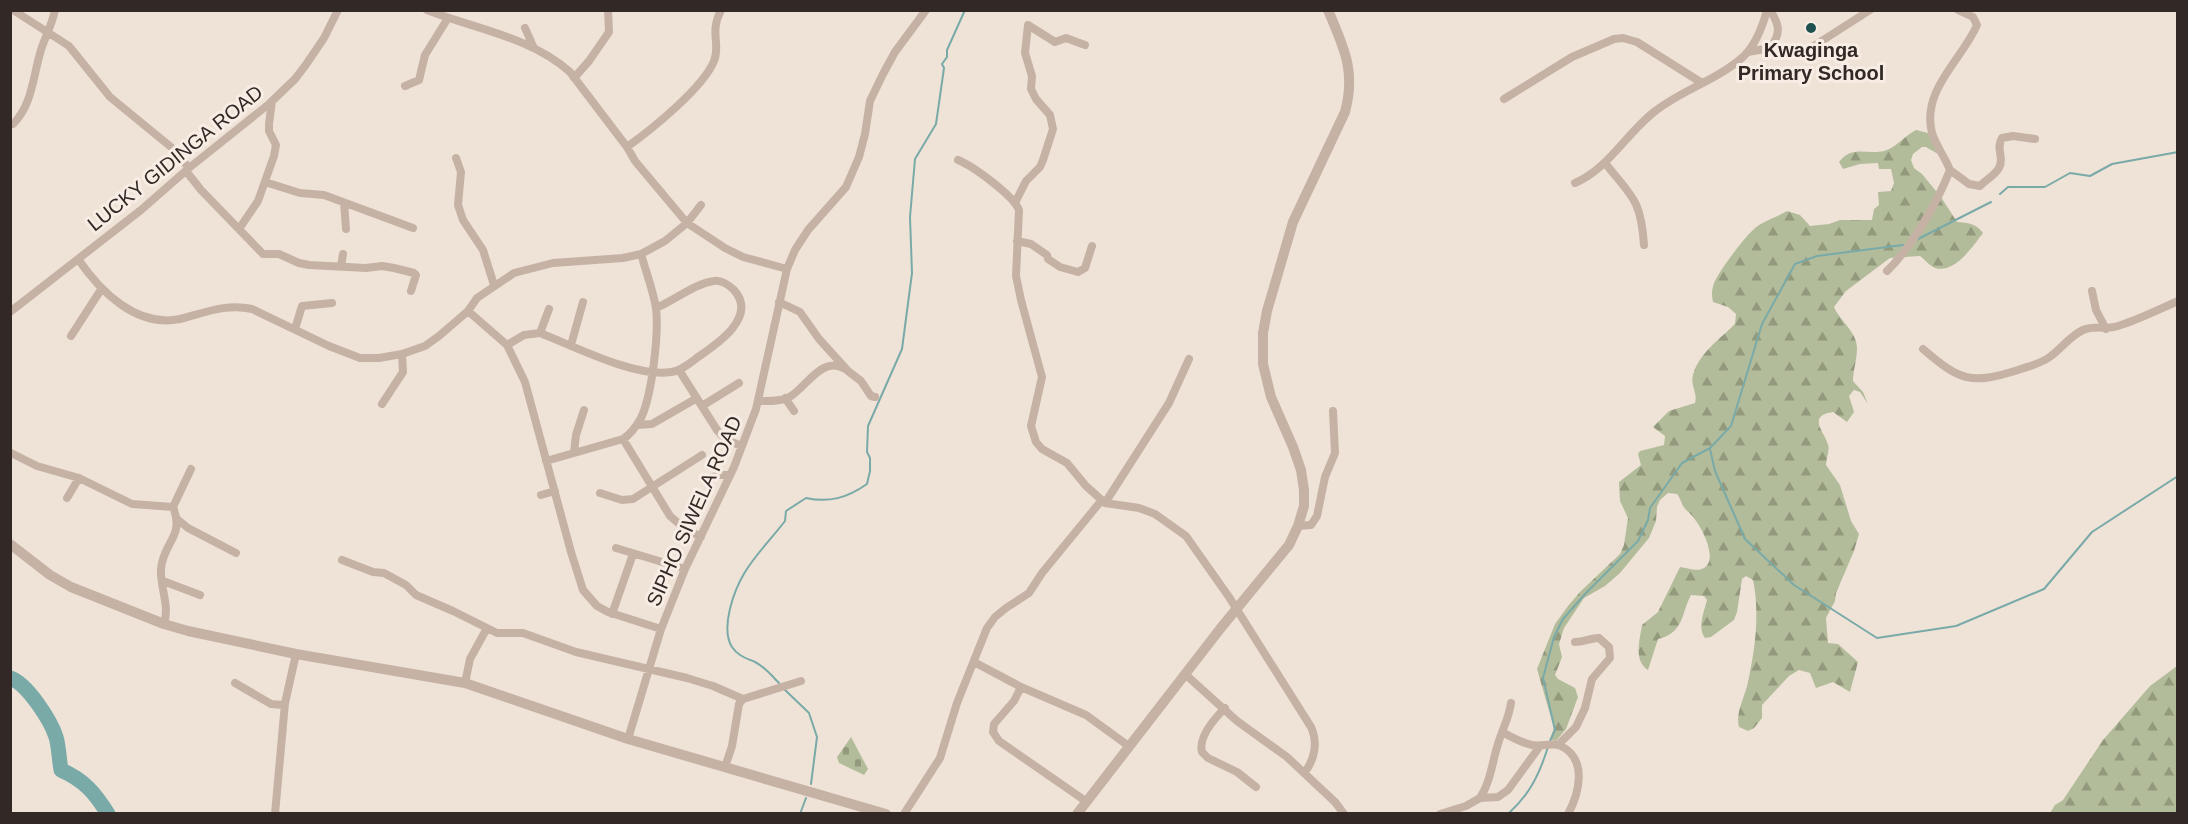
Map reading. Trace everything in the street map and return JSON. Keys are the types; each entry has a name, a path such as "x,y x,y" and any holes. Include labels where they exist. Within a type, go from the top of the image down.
{"street":[{"path":"13,10 69,46 110,97 171,147 220,209 263,254 279,254 309,265 366,268 382,266 414,273 416,275 411,291"},
{"path":"13,124 20,117 31,93 41,50 55,10"},
{"name":"LUCKY GIDINGA ROAD","path":"10,312 272,101 305,66 324,38 338,10"},
{"path":"427,10 534,46 560,63 627,147 635,161 687,223 743,257 788,269"},
{"path":"574,78 590,61 609,32 608,10"},
{"path":"627,147 674,108 707,72 716,53 714,31 721,10"},
{"name":"SIPHO SIWELA ROAD","path":"628,739 661,628 685,569 730,475 758,401 779,302 795,250 808,230 846,187 866,134 870,101 895,52 926,10"},
{"path":"1077,813 1289,545 1298,526 1304,506 1304,490 1295,455 1270,397 1263,364 1263,333 1267,311 1293,222 1345,112 1349,98 1350,71 1347,57 1328,10"},
{"path":"1768,10 1777,21 1779,29 1778,37 1770,48"},
{"path":"1575,183 1586,178 1605,163 1622,142 1652,113 1734,64 1748,52 1768,10"},
{"path":"1748,52 1770,48 1796,52 1806,51 1870,10"},
{"path":"1958,10 1973,17 1977,25 1972,38 1940,82 1931,118 1933,136 1950,170 1969,184 1980,186 1998,169 2001,160 1998,146 2002,138 2013,136 2035,139"},
{"path":"405,86 419,80 425,55 448,18"},
{"path":"1015,203 1026,181 1040,167 1053,129 1050,115 1036,99 1031,89 1032,76 1026,53 1028,25 1055,42 1066,38 1085,45"},
{"path":"525,28 534,46"},
{"path":"1503,99 1572,57 1614,39 1623,38 1638,42 1702,82"},
{"path":"239,229 254,210 276,145 269,131 272,101"},
{"path":"456,158 461,172 458,205 464,220 483,250 494,285"},
{"path":"958,160 970,165 1015,203 1020,213 1016,266 1018,287 1042,377 1032,420 1032,435 1042,449 1067,463 1103,502 1139,508 1155,514 1186,536 1237,610 1313,731 1315,740 1313,756 1304,773"},
{"path":"1605,163 1637,204 1643,224 1644,245"},
{"path":"1887,271 1906,250 1938,196 1950,170"},
{"path":"265,182 286,190 324,195 412,228"},
{"path":"344,203 345,229"},
{"path":"78,259 102,288 127,309 158,320 180,319 210,310 240,306 252,309 329,346 360,358 379,358 402,354 425,346 468,311 477,298 514,273 530,267 553,263 622,258 641,254 665,241 687,223 701,205"},
{"path":"1017,241 1031,244 1060,267 1078,272 1085,268 1092,246"},
{"path":"341,266 343,254"},
{"path":"546,461 623,440 637,425 643,413 652,371 657,329 656,308 641,254"},
{"path":"507,345 524,335 540,333 638,370 661,373 679,370 730,334 736,325 740,306 736,293 725,283 715,281 704,284 656,308"},
{"path":"71,336 102,288"},
{"path":"2092,291 2100,321 2106,329"},
{"path":"570,345 583,302"},
{"path":"779,302 800,312 819,339 848,371"},
{"path":"1923,349 1948,369 1974,380 2034,365 2049,358 2082,330 2120,326 2178,302"},
{"path":"295,329 302,306 332,303"},
{"path":"540,333 549,309"},
{"path":"468,311 507,345 525,382 577,576 583,590 597,606 612,614 661,628"},
{"path":"382,404 403,372 402,354"},
{"path":"904,813 940,758 957,703 987,628 995,617 1029,593 1042,573 1103,502 1168,403 1189,359"},
{"path":"758,401 785,398 827,366 837,364 861,381 871,396 875,397"},
{"path":"679,370 726,440 742,446"},
{"path":"702,406 739,383"},
{"path":"637,425 652,424 697,398"},
{"path":"785,398 794,411"},
{"path":"574,453 576,435 584,410"},
{"path":"1298,526 1311,525 1317,516 1325,477 1335,453 1333,411"},
{"path":"623,440 670,516 684,528 701,537"},
{"path":"11,453 37,466 79,478 132,504 172,507"},
{"path":"600,493 615,499 628,500 702,455"},
{"path":"164,624 166,607 161,567 176,530 177,519 172,507 191,469"},
{"path":"710,478 730,475"},
{"path":"67,498 79,478"},
{"path":"542,495 555,491"},
{"path":"177,519 188,528 236,553"},
{"path":"10,544 50,575 71,587 164,624 296,654 465,683 628,739 886,813"},
{"path":"616,548 685,569"},
{"path":"612,614 633,554"},
{"path":"342,560 373,572 384,573 406,585 416,595 497,633 523,633 576,652 634,667 649,668 712,686 743,699"},
{"path":"163,581 200,595"},
{"path":"465,683 470,659 487,628"},
{"path":"1556,745 1576,727 1585,708 1592,679 1610,658 1609,647 1599,638 1587,642 1575,642"},
{"path":"275,813 285,703 296,654"},
{"path":"974,662 1021,687 1086,715 1130,747"},
{"path":"1185,674 1237,721 1273,746 1304,773 1344,813"},
{"path":"725,767 732,746 739,704 743,699 801,681"},
{"path":"235,683 271,704 280,706 285,703"},
{"path":"1021,687 1014,701 994,724 994,736 1039,770 1087,801"},
{"path":"1480,798 1489,781 1511,703"},
{"path":"1225,708 1212,721 1201,743 1202,752 1208,758 1238,772 1256,787"},
{"path":"1502,732 1526,743 1540,746 1556,745 1568,752 1579,770 1575,801 1568,813"},
{"path":"1440,813 1466,806 1480,798 1498,797 1508,790 1540,746"}],"green space":[{"path":"1916,130 1928,133 1938,154 1922,147 1913,154 1911,160 1914,168 1941,197 1957,222 1975,225 1983,233 1963,258 1950,267 1935,268 1920,256 1890,258 1846,291 1834,307 1856,342 1853,381 1863,392 1868,404 1860,392 1854,390 1849,396 1854,412 1847,422 1833,412 1820,417 1819,421 1828,447 1826,465 1840,485 1851,521 1859,534 1835,601 1826,618 1828,643 1838,644 1858,662 1850,692 1833,682 1816,688 1810,673 1799,670 1789,676 1762,705 1762,718 1754,728 1748,731 1739,727 1738,716 1748,682 1756,631 1753,580 1746,576 1742,579 1734,620 1711,637 1705,638 1701,625 1707,600 1704,596 1691,595 1677,627 1673,632 1658,639 1648,670 1643,666 1639,655 1642,625 1658,612 1680,567 1702,569 1710,559 1708,545 1699,525 1683,506 1677,494 1668,493 1660,500 1657,507 1656,521 1649,538 1620,573 1605,586 1584,598 1564,628 1559,644 1562,657 1555,675 1575,688 1578,697 1566,729 1556,741 1550,739 1554,728 1537,669 1555,624 1580,592 1620,554 1624,545 1628,518 1620,501 1619,482 1641,465 1638,454 1640,451 1664,445 1665,436 1653,427 1669,411 1695,403 1696,396 1692,379 1696,367 1711,347 1735,324 1736,314 1728,307 1713,302 1713,287 1719,273 1754,229 1787,211 1800,215 1810,226 1840,220 1872,220 1874,209 1879,205 1878,192 1891,191 1894,183 1891,169 1879,169 1878,163 1860,164 1843,169 1839,162 1854,152 1878,152 1889,149"},
{"path":"2177,666 2177,813 2050,813 2055,805 2063,800 2103,740 2150,686"},
{"path":"851,737 868,769 864,775 839,763 837,757"}],"waterway":[{"path":"779,683 762,666 740,655 732,647 727,630 730,609 745,572 785,521 786,511 806,498 822,500 838,498 867,484 870,471 870,458 867,452 868,426 902,349 912,273 910,217 915,159 936,124 944,68 942,64 947,57 947,50 965,10"},
{"path":"2000,194 2008,187 2045,187 2070,173 2090,176 2112,164 2178,152"},
{"path":"1916,240 1991,202"},
{"path":"1550,741 1555,730 1543,678 1554,637 1563,619 1638,541 1648,520 1650,508 1682,463 1710,448 1731,426 1762,324 1795,264 1817,256 1903,245"},
{"path":"1710,449 1715,471 1745,539 1794,585 1877,638 1956,626 2044,589 2092,532 2178,476"},
{"path":"10,678 24,687 38,703 49,722 57,741 61,770 88,788 108,814"},
{"path":"784,689 809,713 817,737 811,784"},
{"path":"1508,814 1533,783 1548,747"},
{"path":"800,814 806,798"}],"place":[{"name":"Kwaginga Primary School","path":"1811,28"}]}
